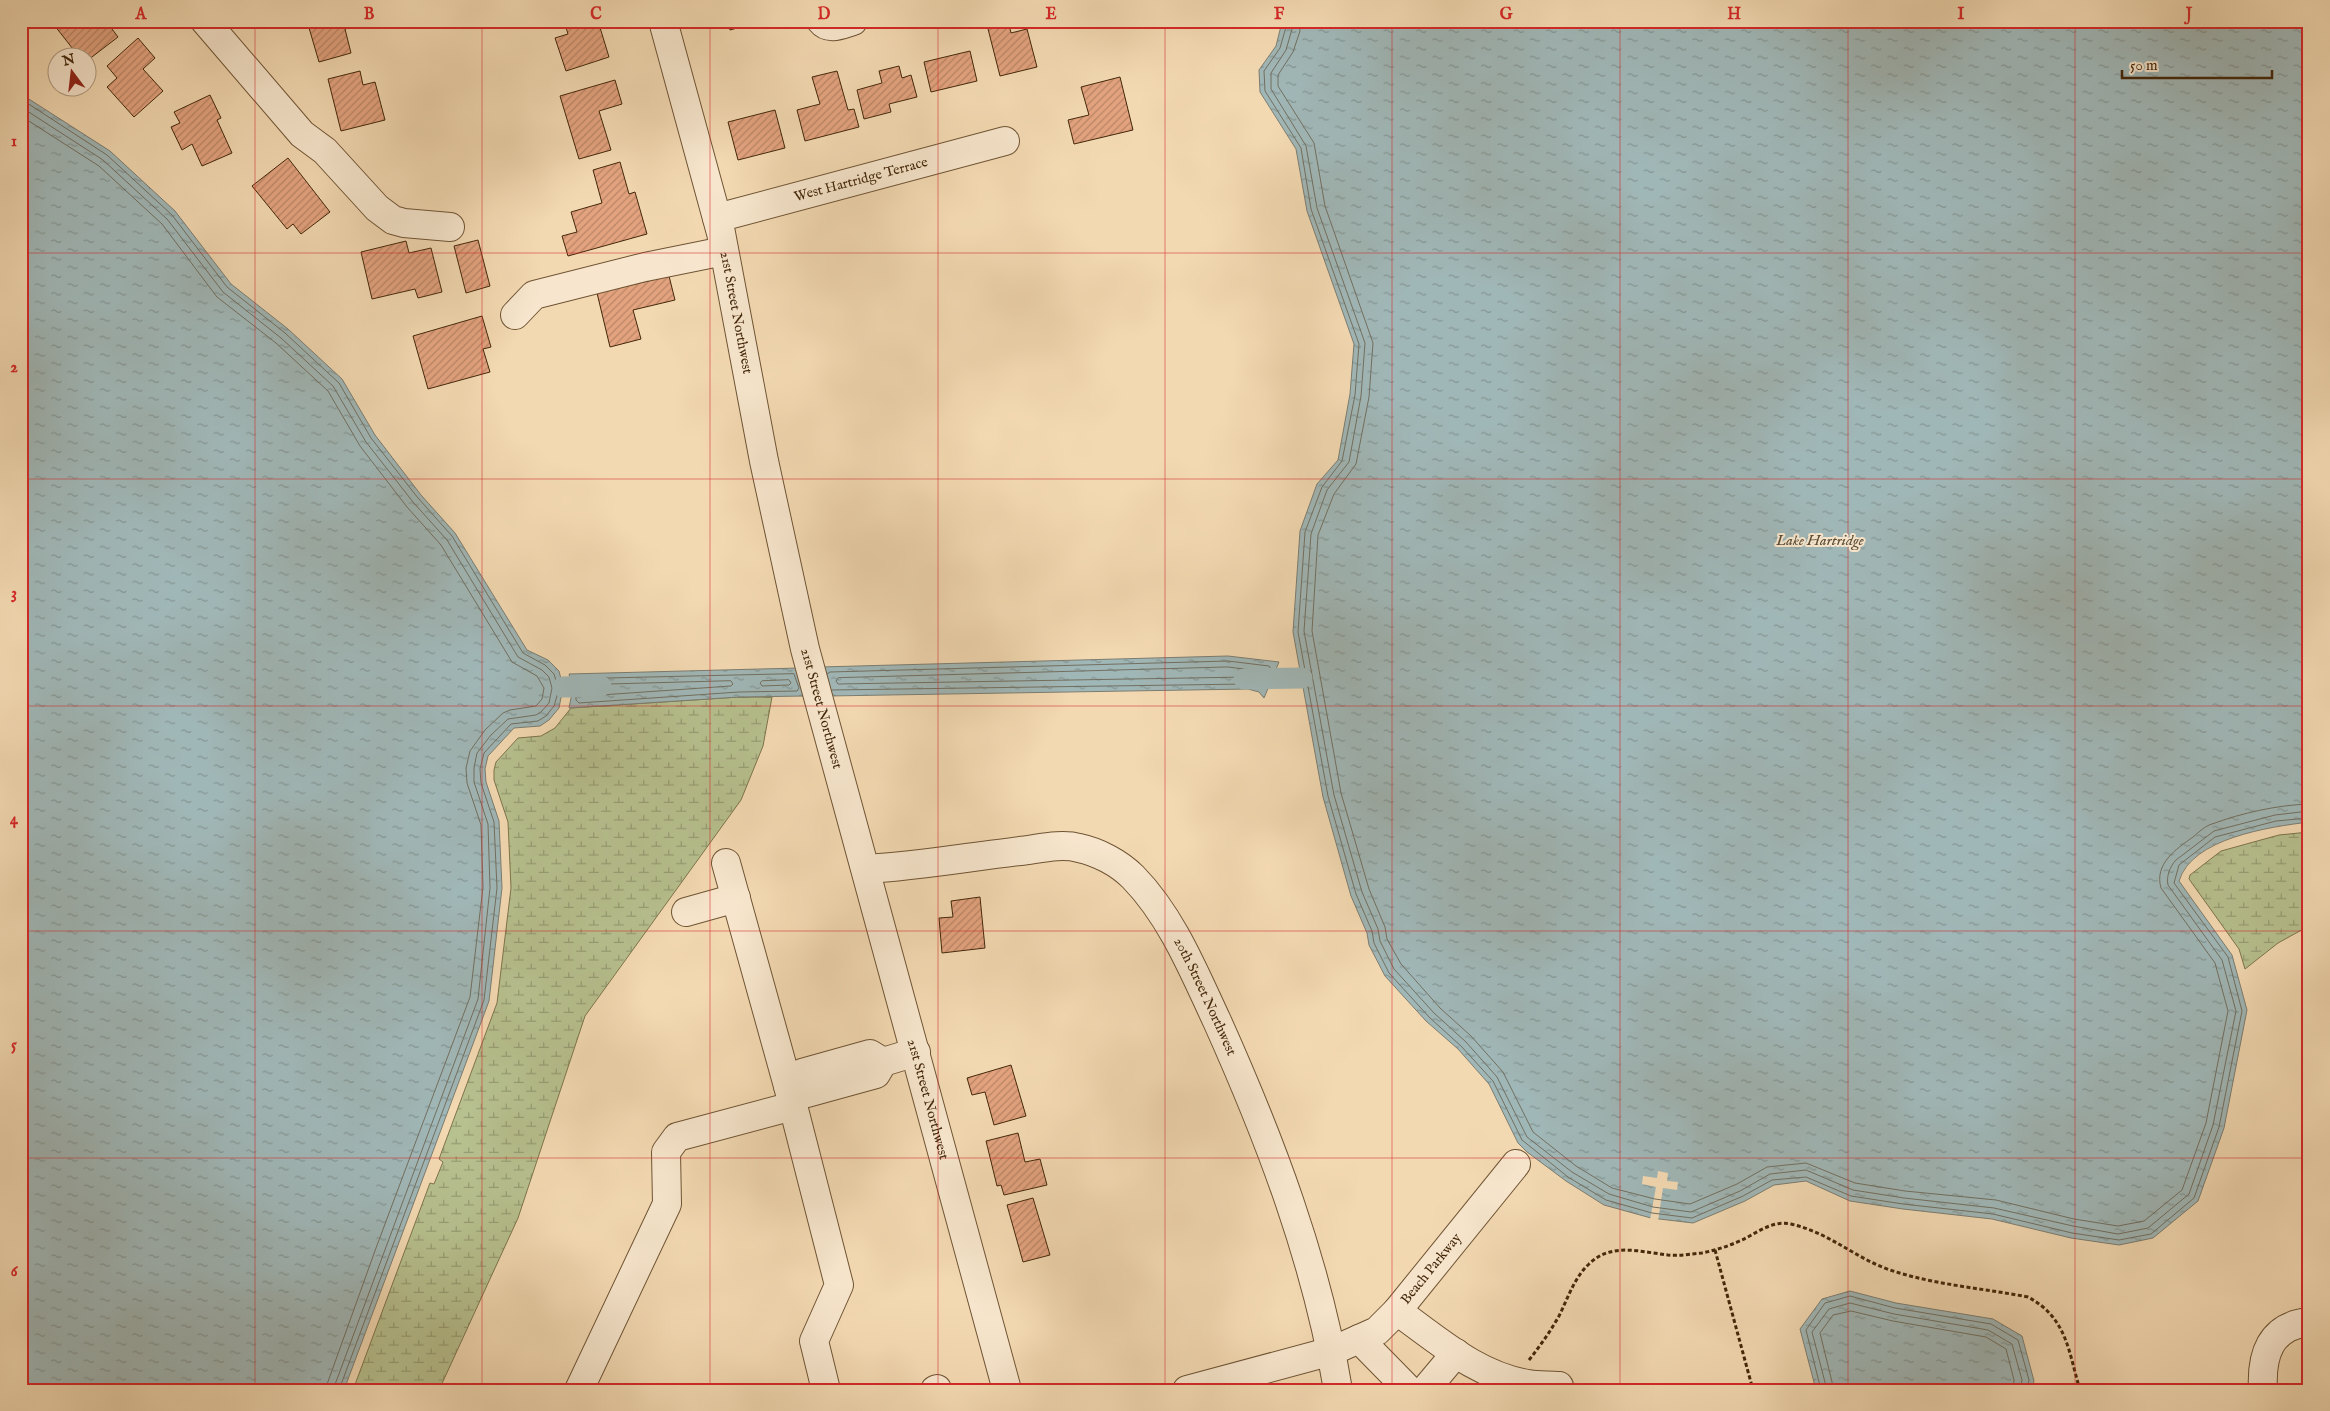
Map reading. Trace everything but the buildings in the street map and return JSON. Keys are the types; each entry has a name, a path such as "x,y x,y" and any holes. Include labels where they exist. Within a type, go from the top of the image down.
{"street":[{"path":"205,21 302,134 325,151 377,208 394,220 404,223 450,227"},
{"name":"21st Street Northwest","path":"663,21 717,218 764,461 805,649 822,716 867,869 1007,1390"},
{"path":"821,21 824,25 833,27 853,21"},
{"name":"West Hartridge Terrace","path":"717,218 1005,141"},
{"path":"515,315 534,295 724,251"},
{"name":"20th Street Northwest","path":"867,869 896,868 1044,848 1076,847 1112,861 1132,877 1155,905 1182,949 1240,1073 1296,1221 1332,1351 1338,1390"},
{"path":"726,863 792,1092 839,1285 814,1341 826,1390"},
{"path":"686,912 736,898"},
{"path":"578,1390 667,1204 666,1152 670,1144 677,1137 792,1092 802,1073 868,1066 916,1052"},
{"name":"Beach Parkway","path":"1187,1390 1332,1351 1377,1331 1397,1311 1516,1164"},
{"path":"1397,1311 1477,1367 1493,1374 1528,1384 1559,1386"},
{"path":"2263,1390 2262,1373 2270,1344 2287,1327 2309,1322"},
{"path":"1359,1340 1409,1390"},
{"path":"1424,1390 1456,1353"}],"path":[{"path":"1524,1366 1545,1338 1577,1280 1589,1263 1605,1253 1616,1250 1632,1250 1670,1255 1715,1250 1743,1240 1759,1230 1776,1225 1789,1224 1830,1237 1872,1263 1896,1272 1935,1283 2028,1297 2049,1310 2058,1322 2080,1390"},
{"path":"1715,1250 1753,1390"}],"green space":[{"path":"739,697 772,697 763,746 741,800 585,1016 518,1218 439,1390 353,1390 430,1183 434,1184 443,1162 439,1159 497,1003 511,888 508,822 494,780 496,762 518,738 541,736 555,728 571,708"},
{"path":"2309,832 2309,966 2303,961 2307,927 2278,943 2245,969 2239,949 2189,879 2190,875 2221,851 2279,835"}],"water":[{"name":"Lake Hartridge","path":"1279,21 2309,21 2309,822 2274,827 2234,837 2215,845 2199,854 2187,866 2179,881 2232,955 2247,1010 2224,1128 2198,1201 2153,1238 2119,1245 2071,1238 1992,1219 1850,1201 1806,1181 1774,1185 1745,1201 1693,1223 1651,1218 1604,1205 1566,1181 1518,1143 1489,1084 1458,1049 1426,1021 1385,976 1369,945 1367,933 1351,896 1323,797 1293,632 1300,531 1317,484 1338,460 1350,394 1354,344 1307,211 1296,149 1260,92 1259,70 1276,46 1281,26"},
{"path":"21,94 110,151 175,211 231,284 288,329 342,379 375,435 421,495 455,533 527,650 548,660 559,671 563,687 559,708 549,720 540,726 514,728 488,756 485,769 486,782 499,821 502,888 489,1001 344,1390 21,1390"},
{"path":"1228,656 1279,662 1264,698 1259,692 1248,689 828,696 820,667"},
{"path":"799,668 806,696 739,697 569,708 573,688 569,674"},
{"path":"1850,1291 1896,1303 1993,1319 2022,1336 2034,1381 2031,1390 1816,1390 1800,1329 1822,1299"}],"pier":[{"path":"1658,1171 1668,1173 1667,1181 1678,1182 1677,1190 1663,1188 1658,1221 1650,1220 1656,1187 1642,1184 1643,1176 1657,1178"}],"waterway":[{"path":"1244,679 1302,678"},
{"path":"563,687 601,686"}]}
